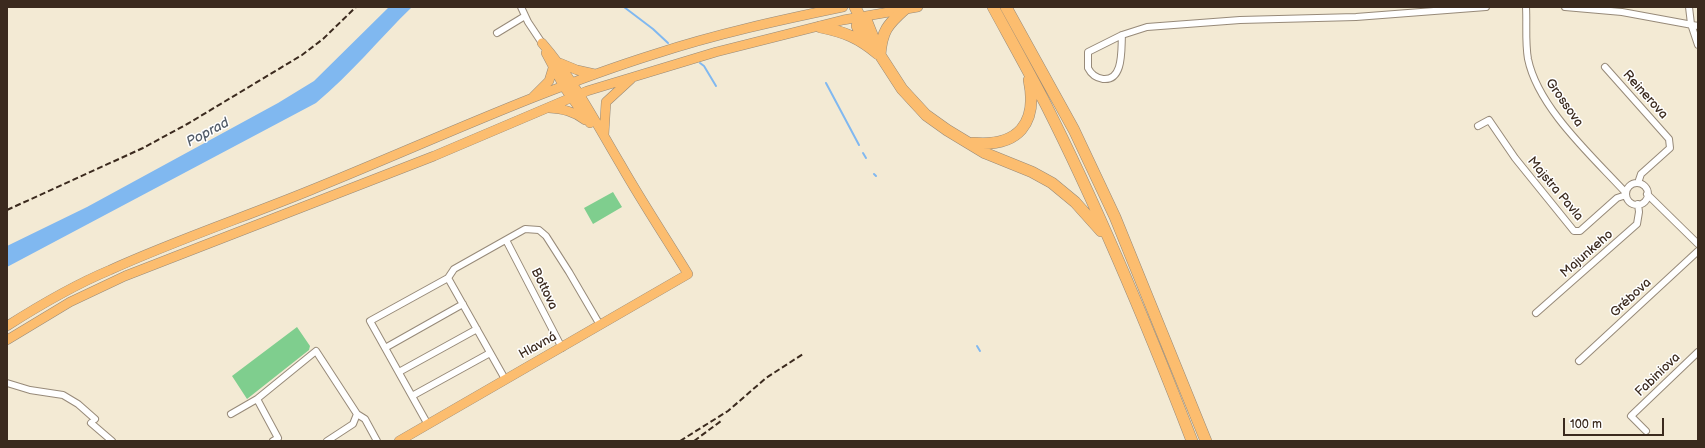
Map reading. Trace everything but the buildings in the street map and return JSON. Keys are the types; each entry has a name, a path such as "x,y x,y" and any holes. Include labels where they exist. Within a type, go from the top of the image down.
{"highway":[{"path":"993,7 1070,154 1109,240 1171,386 1192,441"},
{"path":"1006,7 1074,130 1115,217 1206,441"},
{"path":"880,56 885,28 905,10"},
{"path":"857,12 866,22 880,56 910,99 936,123 985,153 1032,172 1052,183 1075,202 1109,240"},
{"path":"857,12 857,26 865,43"},
{"path":"820,27 846,33 865,43 880,56"},
{"path":"970,143 989,144 1001,142 1016,134 1022,128 1030,115 1032,98 1026,68"}],"main road":[{"path":"7,326 66,291 111,269 263,210 595,74 669,50 775,21 825,9 843,7"},
{"path":"7,340 70,302 125,276 434,156 576,95 683,60 820,27 857,12 905,10 918,7"},
{"path":"542,42 604,136"},
{"path":"556,65 595,74"},
{"path":"531,99 548,81 556,65"},
{"path":"604,136 606,102 622,86 638,74"},
{"path":"576,95 590,123"},
{"path":"546,108 564,109 576,113 604,136"},
{"name":"Hlavná","path":"399,441 688,274 604,136"}],"street":[{"path":"521,7 525,16 542,42"},
{"path":"1122,35 1120,69 1114,76 1106,80 1098,79 1088,68 1088,52 1122,35 1147,27 1224,21 1356,17 1486,7"},
{"name":"Grossova","path":"1526,7 1528,58 1534,79 1548,104 1579,143 1626,194"},
{"path":"1565,7 1622,12 1698,26"},
{"path":"1689,7 1691,24 1698,45"},
{"path":"497,33 525,16"},
{"name":"Reinerova","path":"1605,67 1670,139 1670,148 1641,174 1638,183"},
{"name":"Majstra Pavla","path":"1478,126 1492,118 1515,158 1574,231 1580,231 1617,198 1626,194"},
{"path":"1648,194 1644,202 1638,204 1630,202 1626,194 1629,186 1638,183 1646,188 1648,194 1698,244"},
{"name":"Majunkeho","path":"1536,313 1637,224 1639,212 1638,204"},
{"path":"428,423 370,321 448,278 454,269 530,228 543,233 600,325"},
{"name":"Bottova","path":"506,240 562,348"},
{"name":"Grébova","path":"1579,361 1698,251"},
{"path":"448,278 505,379"},
{"path":"385,348 463,304"},
{"path":"399,372 477,329"},
{"path":"230,414 257,399 316,351 357,414 365,419 377,441"},
{"name":"Fabiniova","path":"1646,431 1631,416 1698,352"},
{"path":"412,396 490,353"},
{"path":"7,382 30,390 63,395 78,404 112,441"},
{"path":"257,399 277,440"},
{"path":"327,441 353,424 357,414"}],"green space":[{"path":"613,192 622,207 593,224 584,208"},
{"path":"297,327 310,346 309,350 247,399 232,376"}],"water":[{"path":"389,7 412,7 329,92 316,103 7,267 7,246 87,207 278,103 314,81"}],"waterway":[{"path":"624,7 653,29 668,43"},
{"path":"700,63 704,66 716,86"},
{"path":"826,83 859,145"},
{"path":"863,153 866,158"},
{"path":"977,346 980,351"}],"railway":[{"path":"7,210 143,148 189,123 302,55 323,39 356,7"},
{"path":"680,441 728,411 766,378 803,354"},
{"path":"694,441 721,421"}],"water label":[{"name":"Poprad","path":"208,133"}]}
